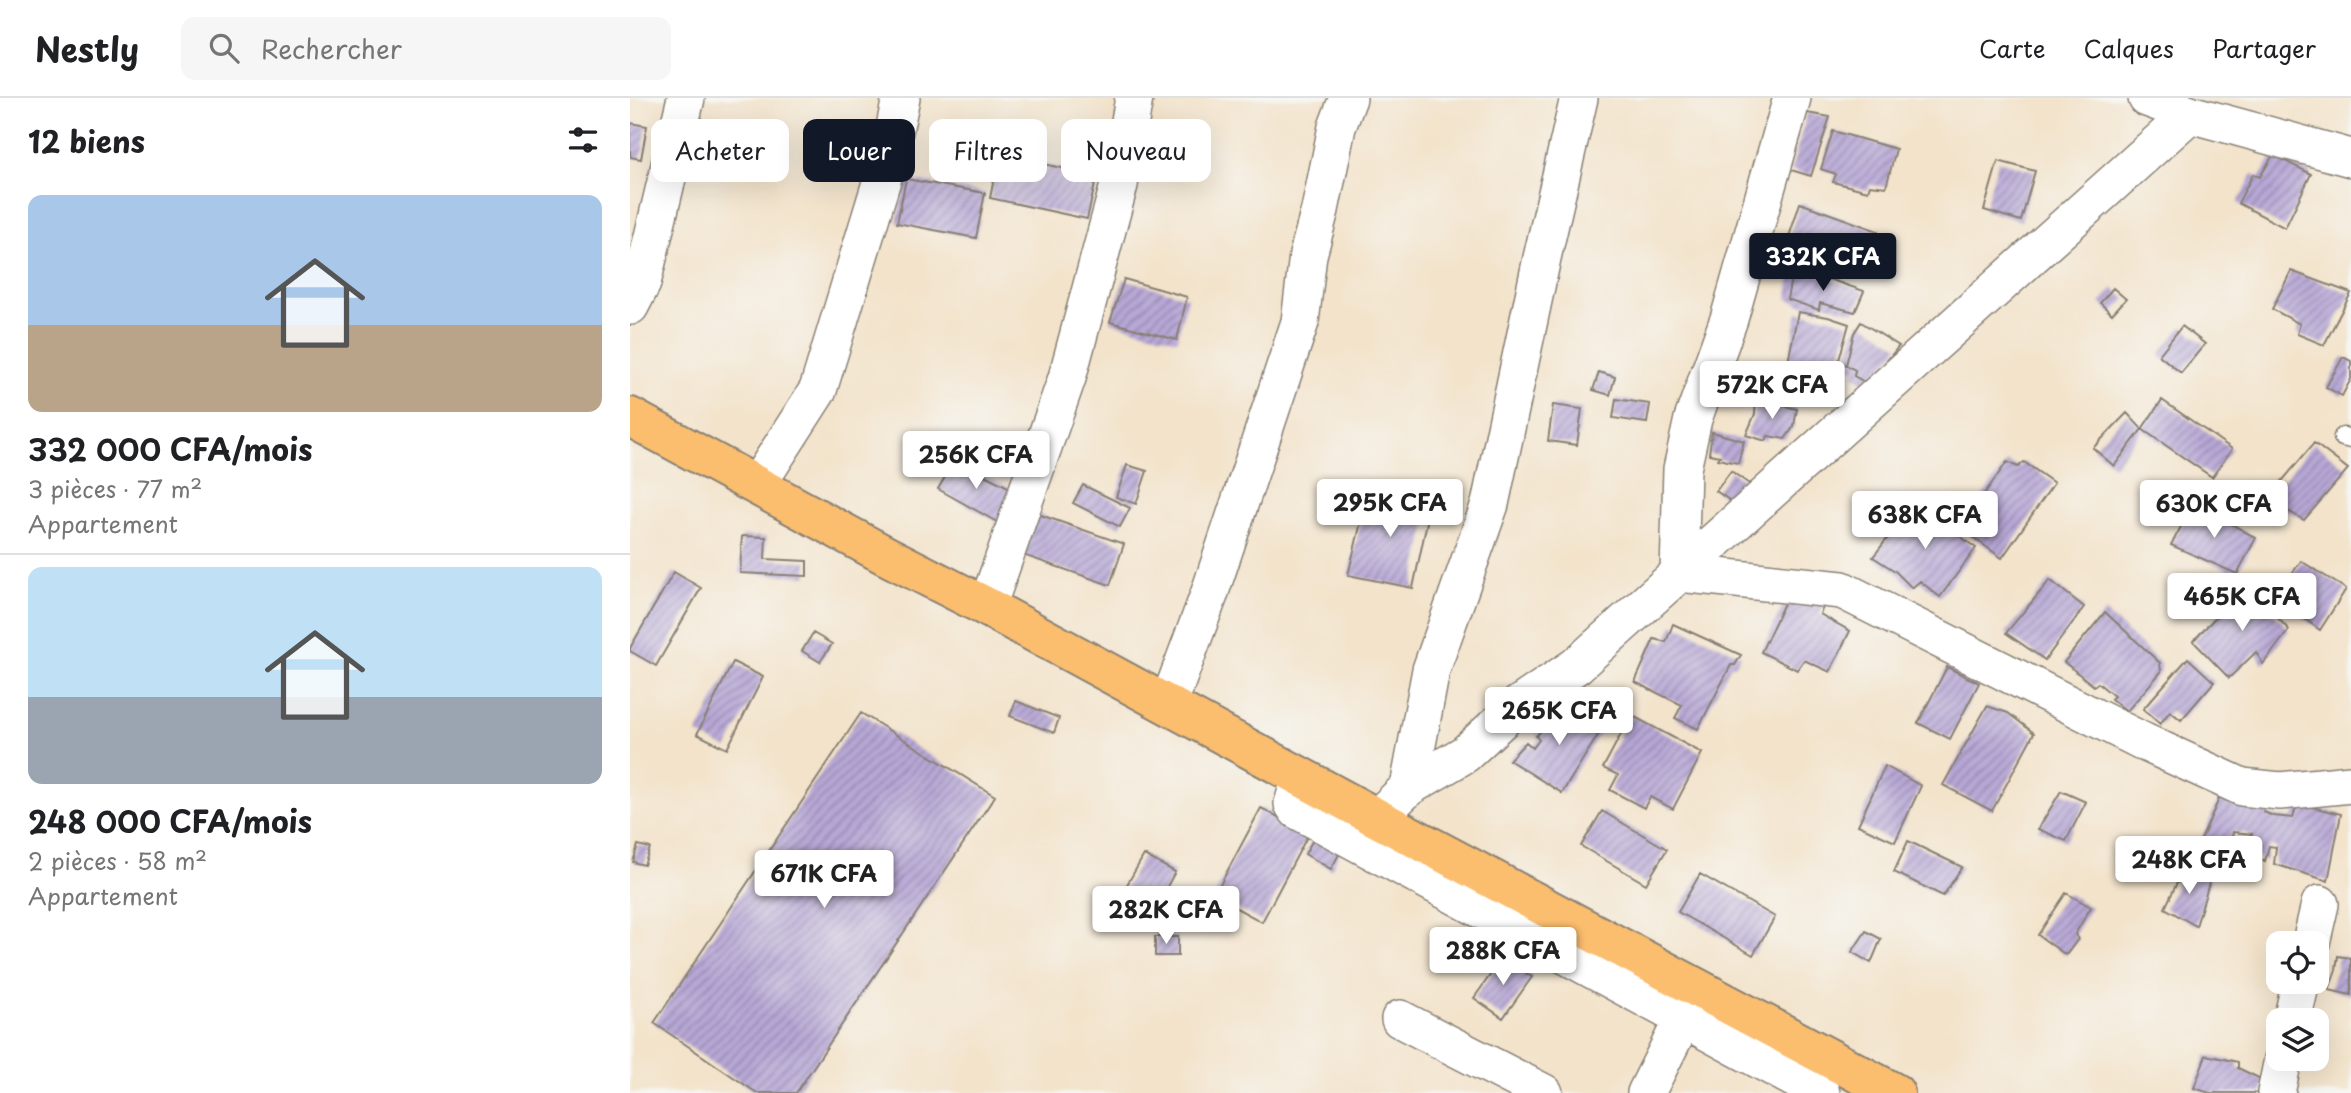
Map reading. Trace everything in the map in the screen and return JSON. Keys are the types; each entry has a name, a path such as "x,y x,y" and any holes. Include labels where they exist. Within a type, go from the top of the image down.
{"highway":[{"path":"630,417 1895,1093"}],"street":[{"path":"630,306 642,282 686,98"},
{"path":"757,485 818,390 888,160 901,98"},
{"path":"987,607 1067,378 1119,185 1135,98"},
{"path":"1168,705 1209,595 1300,322 1308,255 1337,127 1348,98"},
{"path":"1409,787 1431,670 1490,504 1579,98"},
{"path":"1679,573 1682,469 1693,419 1729,318 1792,98"},
{"path":"2147,98 2190,114 2351,158"},
{"path":"1377,818 1409,787 1465,754 1518,705 1576,666 2190,114"},
{"path":"1679,573 1842,590 2132,736 2242,787 2280,791 2351,784"},
{"path":"1301,777 1293,804 1297,810 1821,1093"},
{"path":"2314,931 2320,904"},
{"path":"1400,1019 1544,1093"},
{"path":"1646,1093 1683,1019"},
{"path":"2276,1093 2281,1071"}],"building":[{"path":"1807,113 1830,117 1811,176 1791,170"},
{"path":"630,123 647,126 641,159 630,157"},
{"path":"1833,131 1896,149 1886,187 1870,185 1868,191 1833,182 1836,174 1821,169"},
{"path":"2273,155 2311,174 2285,228 2238,203 2253,174 2260,177"},
{"path":"1998,161 2035,171 2021,221 1984,210"},
{"path":"1047,165 1061,168 1061,182 1096,182 1087,219 990,198 993,182 1047,182"},
{"path":"915,181 985,193 976,238 897,223 905,182"},
{"path":"1800,203 1878,231 1869,256 1858,253 1852,264 1840,260 1837,269 1784,252"},
{"path":"2291,271 2351,293 2324,345 2297,334 2300,324 2272,309"},
{"path":"1808,272 1864,291 1855,312 1820,303 1819,310 1787,299 1791,278 1794,275 1807,275"},
{"path":"1124,279 1187,297 1177,340 1110,322"},
{"path":"2113,288 2126,299 2112,314 2100,303"},
{"path":"1798,312 1849,324 1834,378 1787,367"},
{"path":"1861,322 1899,346 1868,384 1854,376 1855,370 1846,365 1854,333"},
{"path":"2182,326 2205,344 2181,373 2159,355"},
{"path":"2343,357 2351,361 2351,379 2342,396 2326,387"},
{"path":"1599,372 1615,377 1610,395 1593,390"},
{"path":"1616,399 1650,404 1647,423 1613,418"},
{"path":"1756,399 1797,409 1794,426 1785,439 1768,436 1766,441 1746,435 1755,414"},
{"path":"2162,400 2232,449 2212,477 2142,429"},
{"path":"1553,405 1582,409 1577,445 1548,441"},
{"path":"2127,413 2142,429 2114,466 2093,448"},
{"path":"1712,432 1744,441 1738,463 1718,459 1720,456 1709,454"},
{"path":"2314,443 2348,469 2304,520 2267,499"},
{"path":"955,460 1014,490 997,522 938,489"},
{"path":"2007,462 2018,467 2024,462 2054,483 2002,558 1960,528"},
{"path":"1127,465 1147,471 1136,504 1116,497"},
{"path":"1731,471 1752,486 1738,506 1716,491"},
{"path":"1083,485 1130,508 1120,527 1073,503"},
{"path":"1369,490 1431,503 1413,588 1348,575"},
{"path":"1915,503 1976,548 1940,597 1920,581 1912,588 1895,571 1873,557"},
{"path":"2194,503 2256,538 2237,574 2171,545"},
{"path":"1035,513 1124,544 1110,585 1020,554"},
{"path":"742,536 766,537 765,559 807,561 807,576 740,573"},
{"path":"2301,561 2346,589 2320,630 2275,597"},
{"path":"674,572 701,588 656,666 630,651 630,648"},
{"path":"2050,580 2084,607 2045,660 2006,633"},
{"path":"2247,584 2289,630 2263,664 2256,652 2229,678 2193,641"},
{"path":"1803,597 1823,607 1820,614 1850,631 1830,672 1804,660 1797,670 1761,652 1786,599 1799,604"},
{"path":"2105,612 2160,663 2161,672 2127,711 2111,699 2114,696 2098,683 2094,686 2064,662"},
{"path":"1673,624 1741,655 1735,665 1731,665 1698,729 1675,718 1682,705 1635,682 1654,639 1666,642"},
{"path":"813,633 832,644 820,662 802,651"},
{"path":"2188,658 2214,682 2181,720 2170,711 2160,724 2143,709"},
{"path":"733,662 763,677 727,749 697,734"},
{"path":"1947,667 1979,683 1950,739 1918,723"},
{"path":"1016,701 1059,718 1054,733 1010,716"},
{"path":"1560,701 1603,727 1562,793 1509,760 1526,742 1533,748 1539,740 1536,736 1551,721 1548,715"},
{"path":"1987,706 2008,713 2034,733 1992,811 1943,785"},
{"path":"861,713 995,796 796,1093 757,1093 654,1023"},
{"path":"1631,715 1702,753 1673,809 1650,797 1644,808 1610,790 1618,775 1603,768"},
{"path":"1885,766 1921,786 1895,842 1858,825"},
{"path":"2061,791 2086,802 2066,841 2038,829"},
{"path":"2221,794 2263,801 2264,812 2273,816 2293,818 2296,807 2307,806 2341,814 2328,881 2274,864 2276,847 2269,846 2265,861 2248,853 2252,834 2233,832 2229,853 2200,842"},
{"path":"1261,808 1309,833 1262,922 1214,896"},
{"path":"1602,811 1667,849 1646,884 1581,846"},
{"path":"1316,834 1342,849 1331,869 1305,854"},
{"path":"1908,841 1962,867 1943,896 1894,872"},
{"path":"638,845 650,848 644,865 633,862"},
{"path":"1144,855 1175,872 1153,912 1121,895"},
{"path":"2184,868 2210,880 2196,926 2165,908"},
{"path":"1700,874 1775,917 1753,955 1678,912"},
{"path":"2066,893 2091,907 2075,934 2078,939 2066,955 2038,935"},
{"path":"1866,931 1881,939 1871,963 1852,952"},
{"path":"1155,937 1178,937 1178,956 1155,956"},
{"path":"2338,956 2351,958 2351,995 2329,990"},
{"path":"1503,957 1532,977 1503,1018 1474,998"},
{"path":"2206,1055 2238,1062 2238,1068 2265,1081 2261,1093 2210,1093 2194,1088"}]}
